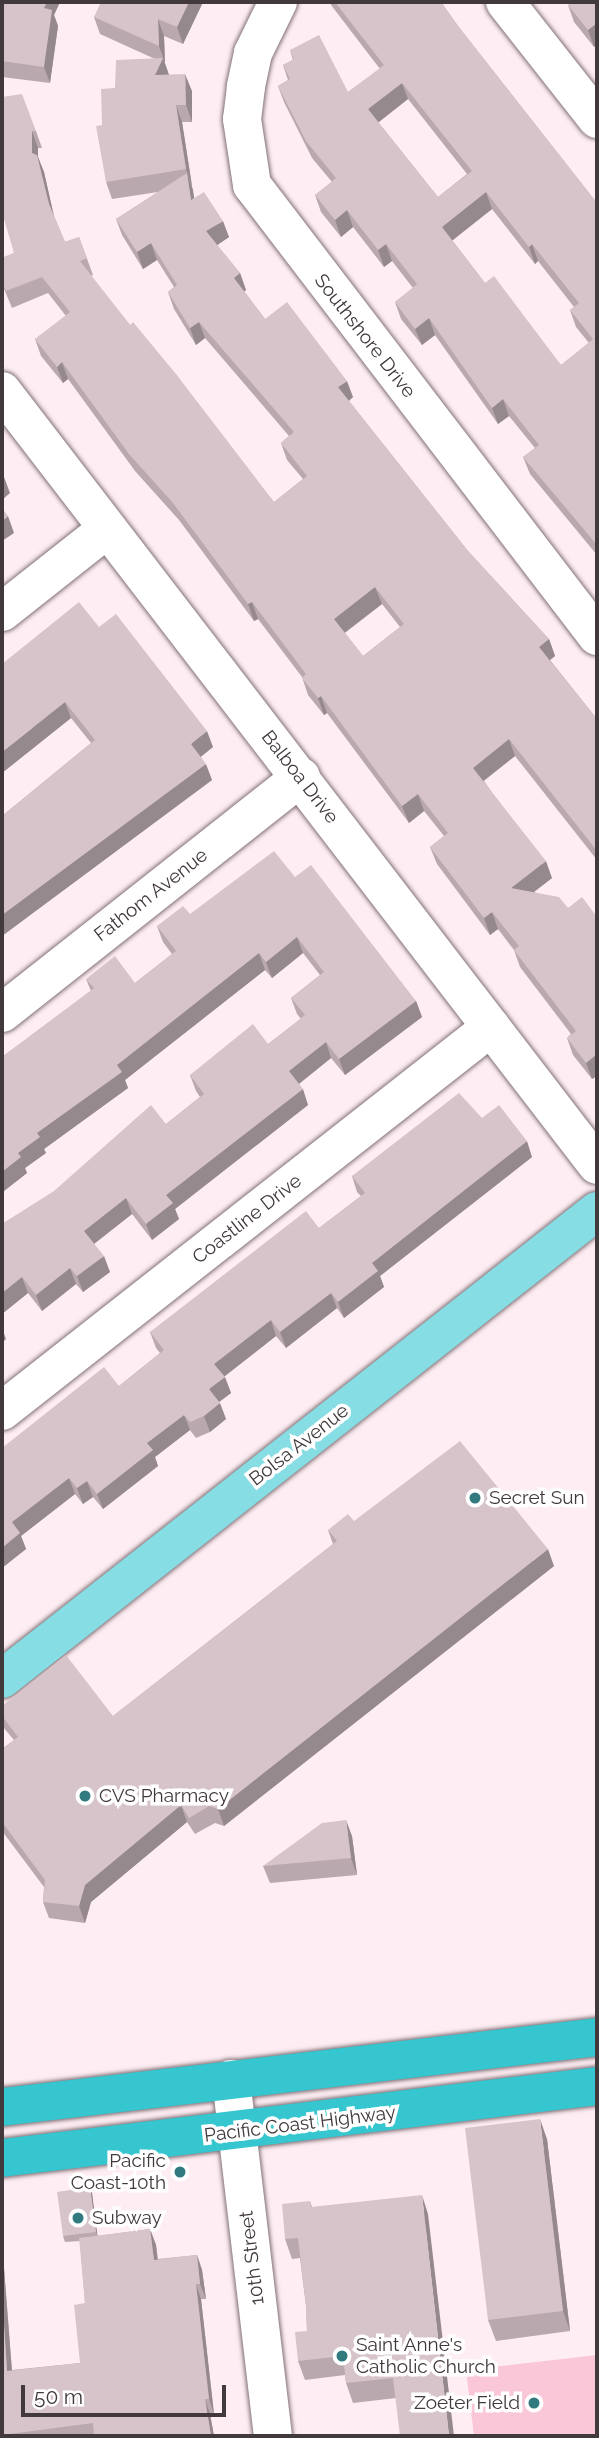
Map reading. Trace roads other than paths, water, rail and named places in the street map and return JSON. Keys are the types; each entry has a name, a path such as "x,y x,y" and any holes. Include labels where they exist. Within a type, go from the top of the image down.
{"highway":[{"path":"2,2108 231,2079 388,2065 597,2036"},
{"name":"Pacific Coast Highway","path":"2,2158 237,2133 597,2086"}],"main road":[{"name":"Bolsa Avenue","path":"2,1679 597,1211"}],"street":[{"name":"Southshore Drive","path":"278,2 253,53 246,87 242,119 252,185 597,636"},
{"path":"505,2 597,119"},
{"name":"Balboa Drive","path":"2,391 597,1165"},
{"path":"2,612 107,529"},
{"name":"Fathom Avenue","path":"2,1013 301,777"},
{"name":"Coastline Drive","path":"2,1411 491,1027"},
{"name":"10th Street","path":"231,2079 272,2436"}],"place":[{"name":"Secret Sun","path":"475,1498"},
{"name":"CVS Pharmacy","path":"85,1796"},
{"name":"Pacific Coast-10th","path":"180,2172"},
{"name":"Subway","path":"78,2218"},
{"name":"Saint Anne's Catholic Church","path":"342,2356"},
{"name":"Zoeter Field","path":"534,2403"}]}
